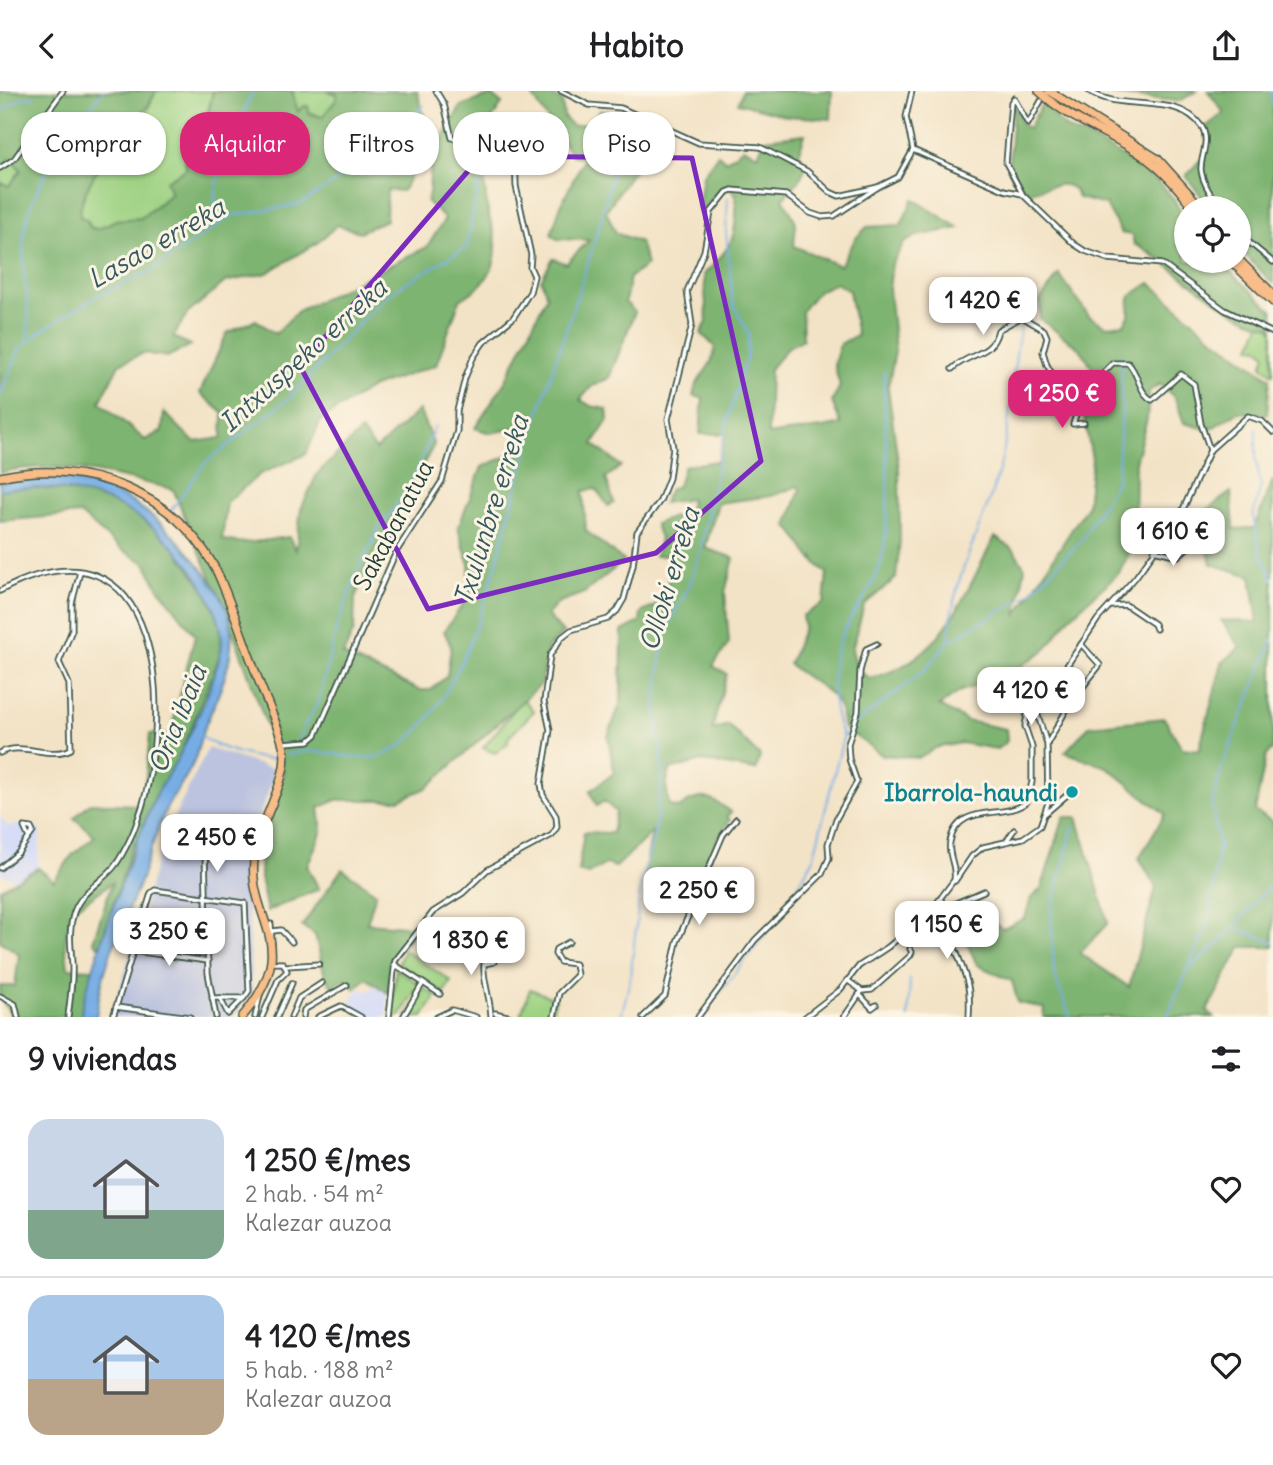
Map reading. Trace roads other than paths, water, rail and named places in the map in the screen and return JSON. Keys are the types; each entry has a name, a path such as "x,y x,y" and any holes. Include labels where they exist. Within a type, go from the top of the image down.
{"highway":[{"path":"1039,91 1059,108 1132,149 1156,166 1183,196"},
{"path":"1049,91 1063,103 1152,155 1178,178 1192,196"},
{"path":"1251,272 1273,294"},
{"path":"1243,273 1273,302"},
{"path":"0,477 51,470 92,475 134,490 178,521 203,548 218,574 282,743 284,765 257,843 254,861 256,885 271,946 272,963 261,993 242,1017"}],"street":[{"path":"0,168 14,159 63,91"},
{"name":"Sakabanatua","path":"282,743 309,741 316,735 386,571 442,481 457,431 457,411 465,378 474,358 483,343 513,318 530,292 534,276 516,186 515,145 494,127 481,129 462,140 452,138 444,104 436,91"},
{"path":"561,91 589,105 621,109 699,143 760,146 807,171 830,192 839,196 877,187"},
{"path":"389,1017 394,964 433,912 463,893 487,870 552,835 556,827 556,816 543,795 541,784 550,730 544,702 550,655 562,637 571,630 608,618 617,611 630,582 637,533 665,490 673,448 668,419 692,325 687,291 704,251 711,212 727,192 732,190 786,195 810,213 834,216 877,187 898,177 913,150 906,123 912,91"},
{"path":"1089,91 1115,100 1171,104 1184,109 1202,127 1205,137 1202,177 1212,196"},
{"path":"1041,101 1028,124 1018,100 1014,98 1011,102 1006,163 1022,194 1074,244 1085,251 1108,259 1162,264 1225,310 1273,333"},
{"path":"913,150 1004,190 1022,194"},
{"path":"1251,244 1273,262"},
{"path":"952,369 960,362 984,353 996,340 998,330 1023,317 1044,330 1047,337 1043,352 1047,365 1066,402 1078,409"},
{"path":"1084,423 1073,424 1078,409 1097,397 1108,366 1121,362 1133,368 1142,389 1152,400 1181,374 1190,379 1210,450"},
{"path":"952,886 955,871 949,845 960,823 978,813 1020,807 1030,796 1031,747 1025,726 1027,714 1179,518 1210,450 1248,416 1262,421 1273,432"},
{"path":"1154,550 1178,556 1186,549"},
{"path":"0,591 44,572 80,572 102,580 131,602 150,647 155,756 136,825 113,868 85,894 75,909 71,926 72,987 68,1017"},
{"path":"0,753 14,748 41,753 71,749 69,684 60,662 72,630 72,603 80,572"},
{"path":"1109,606 1126,605 1154,624 1156,629"},
{"path":"698,1017 745,951 826,867 833,827 858,782 849,759 848,744 856,724 860,671 866,649 877,644"},
{"path":"1047,744 1072,702 1101,665 1081,644"},
{"path":"1044,692 1072,702"},
{"path":"805,1017 847,981 859,966 888,947 926,916 976,853 993,843 1030,836 1040,826 1046,813 1047,744 1034,703"},
{"path":"1046,813 1066,796"},
{"path":"643,1017 665,996 677,942 723,835 736,819"},
{"path":"1006,841 1014,830"},
{"path":"0,868 18,853 28,836"},
{"path":"205,852 208,961 216,1017"},
{"path":"113,1017 152,891 245,903 249,991 228,1014 220,998"},
{"path":"926,916 984,891"},
{"path":"941,900 951,922 954,945 970,981 969,1017"},
{"path":"271,924 274,941 271,946"},
{"path":"273,931 281,930 292,942"},
{"path":"554,1017 559,993 577,975 575,964 560,962 555,954 556,949 569,942"},
{"path":"844,1017 861,993 872,990 909,956 912,952 910,949"},
{"path":"133,951 208,961"},
{"path":"272,963 286,966 319,964"},
{"path":"494,963 484,964 483,971 491,995 493,1015 511,1017"},
{"path":"394,964 440,994"},
{"path":"262,1017 278,980 286,971 286,966"},
{"path":"847,981 861,993 872,1008 876,1005"},
{"path":"277,1017 292,983"},
{"path":"291,1017 299,998 323,983"},
{"path":"403,1017 423,983"},
{"path":"303,1017 304,1010 347,985"},
{"path":"255,1017 261,993"},
{"path":"0,996 15,1004 18,1017"},
{"path":"212,998 244,998"},
{"path":"318,1017 341,1006 359,1016"},
{"path":"116,1007 190,1017"},
{"path":"437,1017 452,1010 476,1017"}],"water":[{"path":"55,477 75,480 109,491 140,507 154,518 203,570 223,601 230,620 231,649 220,691 194,761 167,807 118,935 102,982 96,1017 81,1017 82,1005 106,926 154,800 178,758 209,691 222,642 220,625 202,585 163,536 140,518 90,495 32,488 0,490 0,482"}],"waterway":[{"path":"27,341 23,249 31,206 51,165 102,91"},
{"path":"215,223 214,206 220,172 253,91"},
{"path":"1271,91 1273,104"},
{"path":"0,111 22,98 34,97"},
{"name":"Lasao erreka","path":"0,396 19,350 39,332 101,294 151,271 231,216 300,204 364,163 424,105"},
{"name":"Intxuspeko erreka","path":"170,512 205,463 288,399 394,290 467,247 478,186 486,175"},
{"name":"Txulunbre erreka","path":"288,755 318,752 360,758 389,752 404,743 430,716 451,683 484,604 529,444 598,229 612,175"},
{"name":"Olloki erreka","path":"621,1017 630,980 641,884 655,830 663,768 656,711 662,645 669,624 690,584 700,552 728,419 747,356 749,335 733,304 726,232 728,198"},
{"path":"1023,315 1026,298"},
{"path":"949,640 960,578 1002,460 1022,320"},
{"path":"783,911 813,860 843,738 851,727 924,671 949,641 1029,594 1080,542 1117,480 1122,411 1121,355"},
{"path":"843,737 833,699 835,658 843,633 876,575 886,530 884,372"},
{"path":"300,739 304,726 318,704 336,630 357,572 380,527 410,487 435,426"},
{"path":"1256,428 1256,460 1261,486 1253,516 1260,551 1273,579"},
{"path":"1167,1017 1208,923 1219,847 1212,804 1222,766 1273,639"},
{"name":"Txulunbre erreka","path":"200,735 239,753 281,758"},
{"path":"1070,1017 1054,974 1051,912 1073,827"},
{"path":"1190,968 1227,935 1273,883"},
{"path":"701,1017 773,924"},
{"path":"1235,928 1273,942"},
{"path":"908,1017 910,979"}],"place":[{"name":"Ibarrola-haundi","path":"1072,792"}],"water label":[{"name":"Oria ibaia","path":"177,719"}]}
